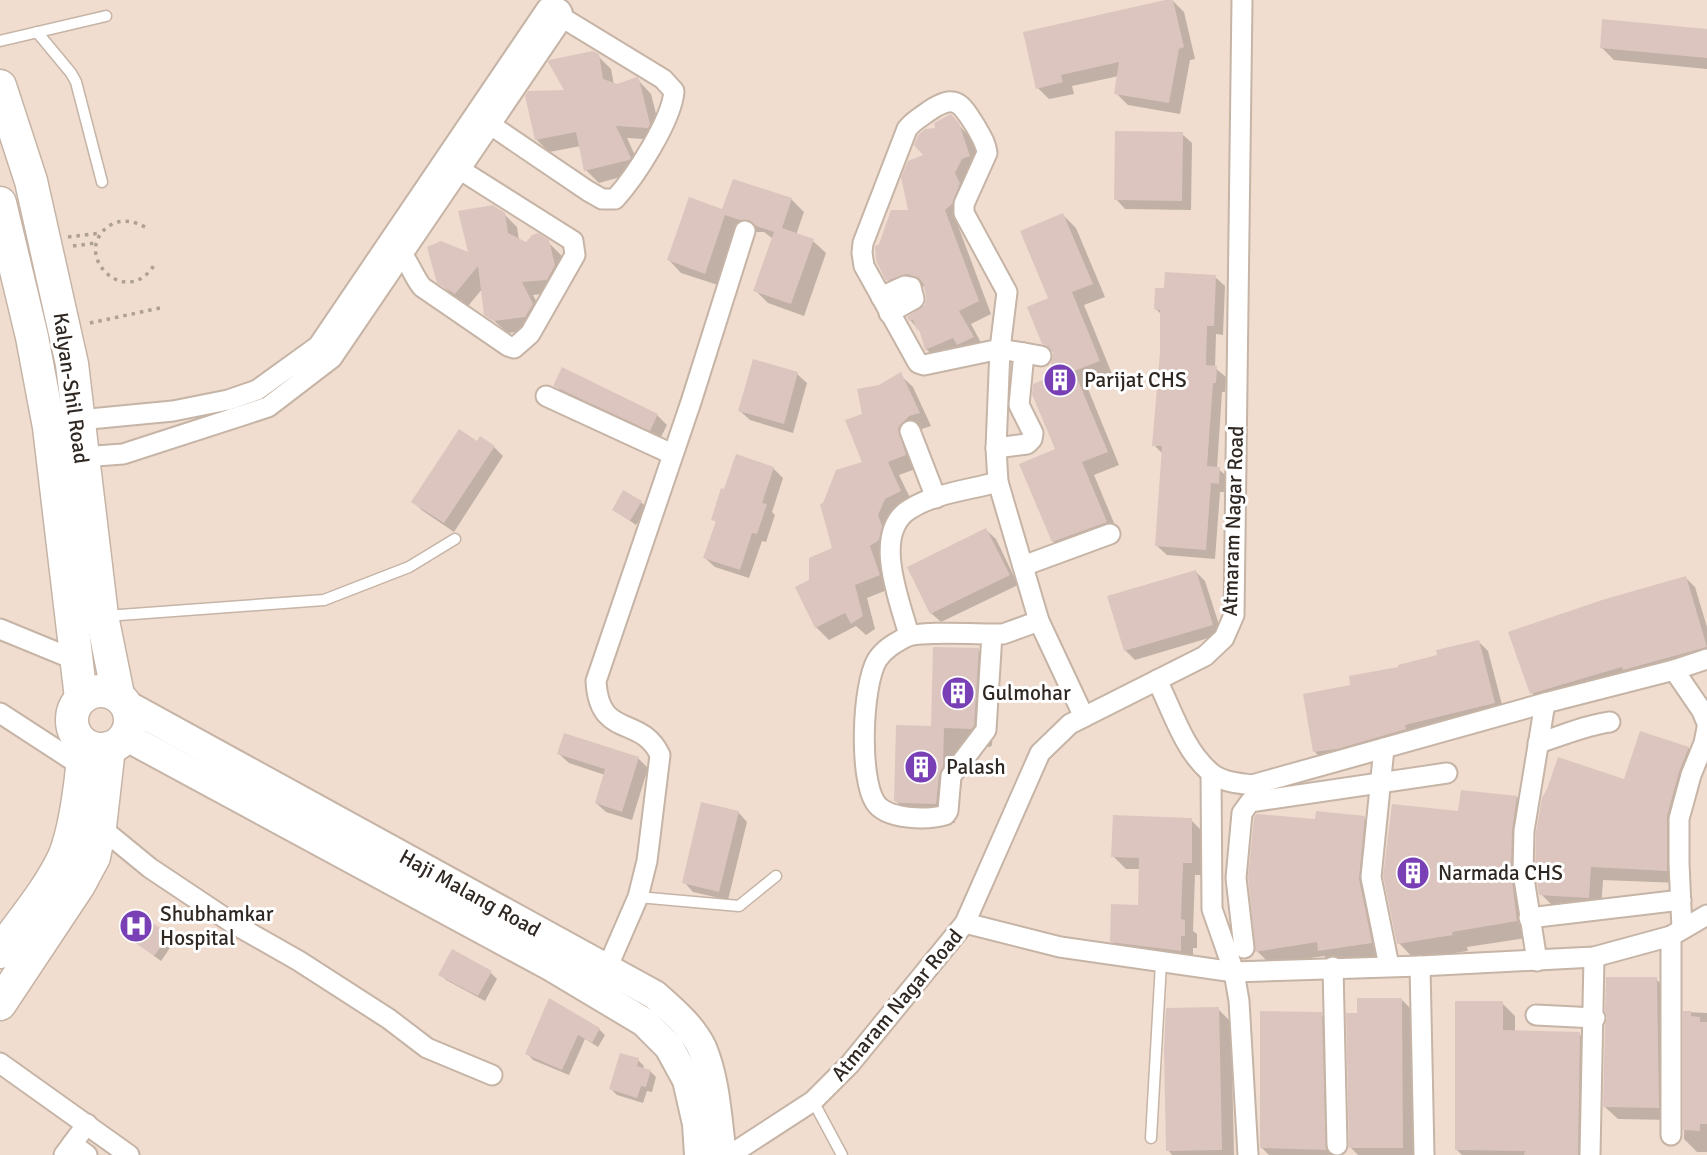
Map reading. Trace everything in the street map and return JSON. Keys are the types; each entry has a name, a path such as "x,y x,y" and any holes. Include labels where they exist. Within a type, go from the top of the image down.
{"main road":[{"name":"Kalyan-Shil Road","path":"0,86 31,181 72,363 102,616 122,700"},
{"name":"Kalyan-Shil Road","path":"0,203 32,337 49,427 81,698"},
{"path":"0,952 64,856 100,749 131,718 122,700 105,690 92,691 81,698 73,709 71,722 75,734 100,749"},
{"name":"Haji Malang Road","path":"122,700 601,981 669,1047 687,1080 697,1124 699,1155"},
{"path":"176,764 190,739"},
{"path":"0,1004 79,885 94,857 100,827 100,749"},
{"name":"Haji Malang Road","path":"100,749 176,764 552,967 655,995 680,1017 701,1047 712,1082 722,1155"}],"street":[{"name":"Atmaram Nagar Road","path":"730,1155 813,1101 850,1064 965,923 1040,752 1069,724 1205,656 1224,638 1234,615 1242,0"},
{"path":"82,457 123,454 268,407 325,352 482,119 547,8 552,6 562,9 663,79 674,91 668,116 627,186 615,199 602,199 482,119"},
{"path":"996,448 1027,444 1032,439 1033,433 1020,405 1033,354 1000,349 924,365 918,363 864,266 863,243 907,129 943,102 955,103 965,110 987,145 987,153 967,195 964,213 1007,292 1000,349 996,448 998,482 1039,621 1084,717"},
{"path":"395,248 409,263 413,276 422,287 508,346 514,348 523,343 530,334 575,255 573,241 452,164"},
{"path":"601,981 638,897 647,861 660,755 653,741 608,718 597,699 596,681 745,231"},
{"path":"79,420 173,411 228,400 257,390 325,352"},
{"path":"547,396 672,454"},
{"path":"910,431 936,498"},
{"path":"909,635 889,556 896,524 908,509 936,498 998,482"},
{"path":"1023,566 1110,534"},
{"path":"992,634 986,730 951,776 948,811 938,817 890,814 875,803 868,783 864,705 876,662 884,650 909,635 992,634 1003,634 1039,621"},
{"path":"0,629 78,661"},
{"path":"1157,680 1192,751 1211,773 1229,782 1252,785 1707,659"},
{"path":"1671,1135 1676,933 1681,900 1679,819 1691,775 1704,743 1707,725 1702,710 1674,670"},
{"path":"1536,961 1523,872 1524,831 1545,703"},
{"path":"0,713 100,749"},
{"path":"1538,743 1593,724 1610,722"},
{"path":"1384,748 1371,877 1389,967"},
{"path":"1211,773 1212,909 1234,972 1239,1001 1248,1155"},
{"path":"1244,948 1236,878 1242,813 1250,802 1447,773"},
{"path":"100,827 150,868 234,924 299,961 389,1019 428,1048 492,1075"},
{"path":"1212,877 1236,878"},
{"path":"1529,918 1681,900"},
{"path":"965,923 1060,947 1234,972 1594,957 1676,933 1707,915"},
{"path":"1590,1155 1595,1018 1594,957"},
{"path":"1420,966 1424,1155"},
{"path":"1333,967 1337,1145"},
{"path":"1536,1015 1595,1018"},
{"path":"0,1063 129,1155"},
{"path":"75,1151 87,1124"}],"lane":[{"path":"0,41 106,16"},
{"path":"37,32 76,82 103,182"},
{"path":"102,616 324,600 409,567 455,539"},
{"path":"638,897 739,906 776,876"},
{"path":"1152,1138 1161,963"},
{"path":"813,1101 842,1155"}],"path":[{"path":"70,237 101,233 118,222 127,220 145,227"},
{"path":"101,233 97,243 98,264 113,279 133,282 143,278 156,262"},
{"path":"72,246 97,243"},
{"path":"85,324 160,308"}],"building":[{"path":"1173,0 1184,47 1179,49 1169,103 1114,94 1119,62 1061,75 1063,82 1036,89 1023,32"},
{"path":"1602,19 1707,29 1707,58 1600,48"},
{"path":"593,51 599,54 603,79 617,84 637,77 639,79 650,124 648,128 616,126 631,158 584,171 576,132 535,140 525,96 528,91 564,90 549,60"},
{"path":"951,114 959,123 970,156 962,159 955,173 960,183 952,204 945,210 979,301 959,311 974,337 957,345 953,338 925,350 919,329 917,330 913,320 909,321 907,317 925,305 923,283 919,278 907,274 886,281 876,261 875,246 879,244 891,210 908,210 901,177 908,161 923,155 914,145 918,135 925,129 935,128 934,123"},
{"path":"1115,131 1183,132 1182,201 1114,200"},
{"path":"733,179 792,198 782,228 814,239 791,304 753,291 774,232 756,226 749,220 725,215 705,274 667,260 689,197 722,209"},
{"path":"493,205 505,213 508,233 526,242 538,233 549,240 555,265 547,280 522,282 533,304 525,317 493,321 484,315 478,266 455,294 437,283 427,247 441,241 468,252 458,211"},
{"name":"Parijat CHS","path":"1063,213 1093,284 1072,292 1100,361 1074,371 1108,452 1082,462 1107,522 1052,542 1019,464 1055,449 1032,394 1033,384 1055,375 1051,364 1053,352 1042,344 1027,307 1048,298 1020,231"},
{"path":"1165,272 1216,275 1214,326 1207,326 1206,365 1217,366 1216,383 1213,383 1207,466 1220,467 1219,484 1211,483 1206,550 1155,546 1162,446 1152,446 1160,352 1160,310 1154,309 1155,288 1164,288"},
{"path":"753,359 798,372 784,424 738,411"},
{"path":"562,367 658,414 650,431 553,386"},
{"path":"901,372 920,413 909,416 898,428 906,455 888,462 901,491 885,499 878,515 882,526 879,540 870,546 880,575 855,585 863,616 851,624 845,613 815,628 795,587 809,580 809,558 832,548 820,504 823,503 836,470 862,462 845,420 862,414 857,389 879,385"},
{"path":"459,429 477,441 480,436 495,446 444,523 411,502"},
{"path":"736,454 774,467 762,503 767,504 757,534 752,533 740,570 703,558 716,521 711,520 721,488 724,489"},
{"path":"623,490 642,501 630,521 612,510"},
{"path":"986,528 1010,575 930,614 907,567"},
{"path":"1196,570 1213,625 1124,651 1107,596"},
{"path":"1686,576 1707,647 1623,670 1622,667 1530,694 1508,632 1602,600"},
{"path":"1479,640 1495,703 1405,725 1406,729 1337,749 1313,752 1303,694 1350,685 1349,676 1398,667 1437,655 1436,650"},
{"path":"933,647 979,648 974,726 971,729 944,728 943,766 939,775 936,804 900,803 894,801 896,725 931,726"},
{"path":"1640,731 1689,747 1667,816 1667,871 1591,867 1589,898 1539,895 1535,871 1536,832 1542,798 1558,757 1624,779"},
{"path":"564,733 639,757 622,812 595,803 605,769 557,754"},
{"path":"1461,790 1517,796 1512,831 1511,872 1517,921 1397,944 1383,876 1392,804 1458,811"},
{"path":"701,802 739,811 719,892 682,883"},
{"path":"1316,811 1365,816 1359,879 1372,943 1318,951 1317,942 1255,952 1248,877 1254,817 1257,814 1315,819"},
{"path":"1113,815 1192,818 1192,863 1183,863 1181,919 1185,920 1185,936 1181,936 1181,951 1110,942 1111,904 1138,905 1139,858 1111,857"},
{"path":"133,909 170,935 154,956 118,930"},
{"path":"452,949 492,971 478,996 438,975"},
{"path":"1606,977 1657,977 1659,1108 1603,1107"},
{"path":"549,998 600,1028 592,1043 578,1035 562,1070 525,1054"},
{"path":"1357,998 1402,998 1403,1148 1349,1148 1346,1013 1357,1013"},
{"path":"1455,1001 1503,1001 1503,1030 1580,1032 1578,1155 1524,1155 1525,1151 1455,1150"},
{"path":"1219,1007 1222,1150 1166,1151 1166,1008"},
{"path":"1260,1011 1322,1012 1326,1150 1260,1148"},
{"path":"1683,1011 1691,1011 1691,1016 1700,1017 1700,1022 1707,1022 1707,1124 1700,1124 1700,1131 1683,1130"},
{"path":"620,1053 639,1058 637,1066 651,1070 646,1087 641,1086 637,1098 609,1089"}],"place":[{"name":"Parijat CHS","path":"1060,380"},
{"name":"Gulmohar","path":"958,693"},
{"name":"Palash","path":"921,767"},
{"name":"Narmada CHS","path":"1413,873"},
{"name":"Shubhamkar Hospital","path":"136,926"}]}
